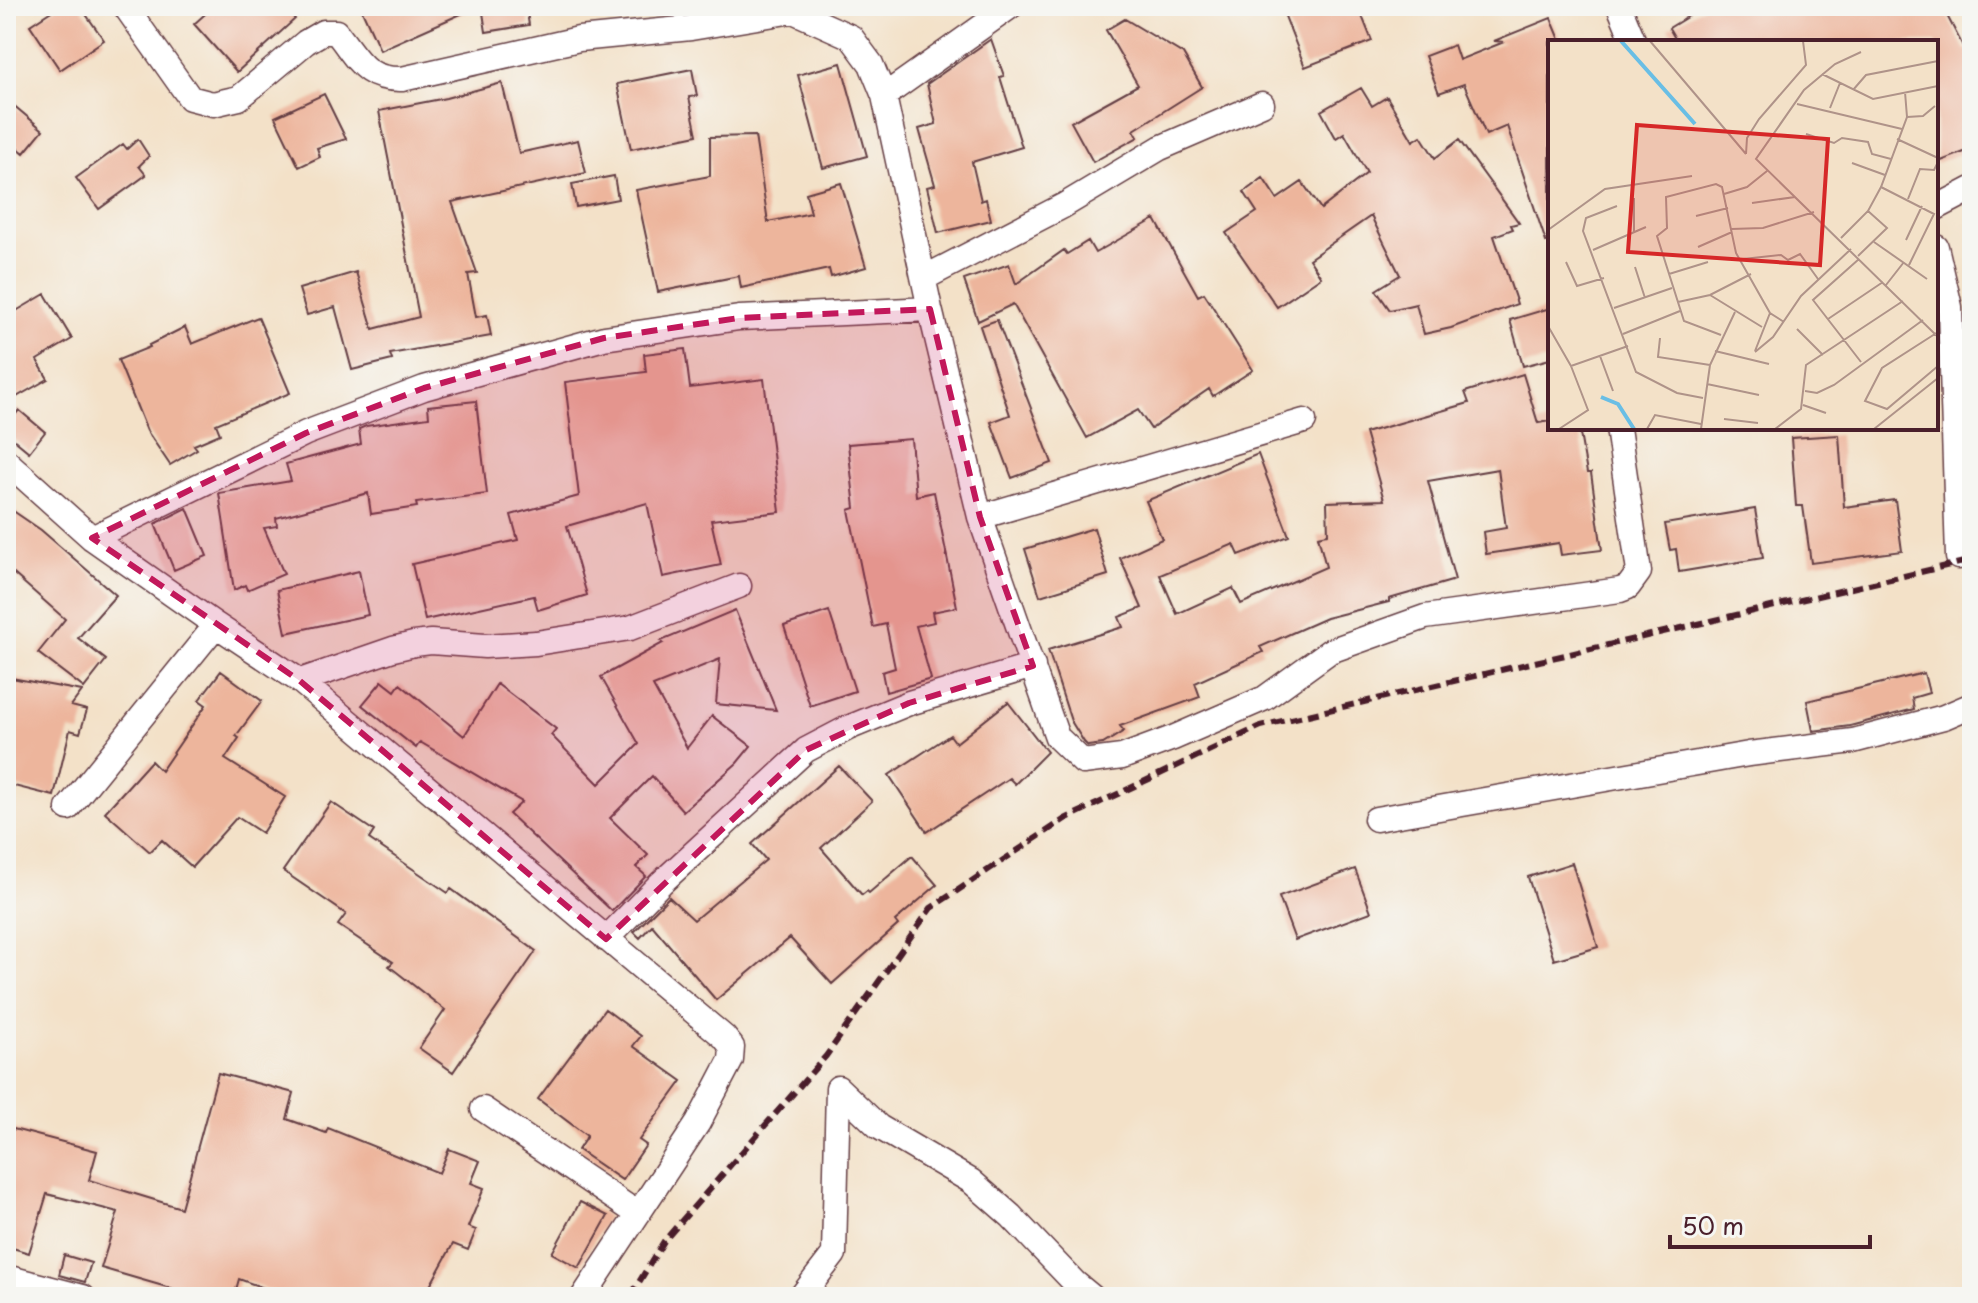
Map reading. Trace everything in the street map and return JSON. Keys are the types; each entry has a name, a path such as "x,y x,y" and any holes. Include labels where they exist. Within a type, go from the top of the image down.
{"street":[{"path":"125,6 190,98 213,104 239,98 306,42 330,31 336,32 370,73 385,79 402,79 579,39 691,28 791,9 851,37 871,64 884,96 930,309 980,517 1057,737 1083,762 1122,757 1173,738 1265,698 1330,651 1425,617 1628,587 1639,572 1618,430"},
{"path":"884,96 1011,6"},
{"path":"1619,6 1633,40"},
{"path":"924,278 1063,206 1160,148 1262,104"},
{"path":"1938,207 1972,189"},
{"path":"1938,256 1950,307 1958,557"},
{"path":"92,538 306,433 424,388 589,342 739,318 930,309"},
{"path":"980,517 1304,421"},
{"path":"6,461 92,538 300,681 732,1047 731,1060 698,1123 583,1297"},
{"path":"300,681 414,644 431,642 485,646 536,643 630,628 739,586"},
{"path":"68,808 216,625"},
{"path":"606,939 661,883 806,750 848,728 909,703 1033,666"},
{"path":"1376,819 1749,754 1853,741 1944,717 1972,705"},
{"path":"801,1297 834,1254 838,1088 879,1127 971,1181 1011,1216 1092,1297"},
{"path":"483,1109 638,1214"},
{"path":"6,1277 83,1297"}],"highlighted area":[{"path":"930,309 980,517 1033,666 909,703 806,750 606,939 300,681 92,538 306,433 424,388 604,338 739,318"}],"building":[{"path":"59,6 80,6 104,40 60,70 30,25"},
{"path":"214,6 284,6 295,19 237,72 194,24"},
{"path":"360,6 479,6 380,50"},
{"path":"482,6 526,6 529,25 486,32"},
{"path":"1281,6 1358,6 1372,41 1305,67"},
{"path":"1705,6 1942,6 1965,50 1972,47 1972,149 1938,162 1938,40 1676,40 1669,28"},
{"path":"1551,18 1560,40 1548,40 1548,242 1507,126 1486,135 1464,84 1439,93 1425,56 1454,45 1459,60 1504,42 1494,41"},
{"path":"1125,19 1183,54 1202,87 1134,130 1138,137 1093,162 1071,122 1138,85 1106,30"},
{"path":"991,39 1022,147 972,162 981,201 986,199 991,220 938,233 927,187 935,185 919,129 936,124 927,84"},
{"path":"841,63 867,156 823,168 798,75"},
{"path":"692,69 697,96 689,97 697,135 631,149 617,84"},
{"path":"502,83 519,153 578,140 586,173 452,202 477,273 468,274 476,317 487,315 491,336 390,354 392,360 352,370 335,307 307,315 299,289 356,272 373,329 419,317 379,111"},
{"path":"1361,88 1372,106 1387,97 1413,141 1421,136 1435,158 1459,140 1519,223 1511,225 1513,229 1494,236 1517,304 1451,328 1424,334 1416,304 1390,310 1376,290 1400,275 1371,216 1309,259 1321,277 1277,307 1226,233 1257,212 1244,192 1263,178 1277,199 1302,182 1321,209 1367,173 1344,133 1336,138 1321,111"},
{"path":"324,94 346,139 317,148 320,157 299,167 275,117"},
{"path":"6,99 43,130 24,153 6,138"},
{"path":"755,136 768,222 811,213 806,193 841,183 866,267 831,277 829,269 741,288 739,276 658,292 636,190 710,176 710,137"},
{"path":"138,139 149,156 139,166 146,175 99,209 76,178 123,144 127,149"},
{"path":"614,176 618,199 576,207 572,184"},
{"path":"1155,219 1198,296 1204,293 1253,370 1213,396 1209,389 1151,429 1138,410 1087,438 1013,304 978,321 964,280 1009,264 1016,284 1064,250 1067,254 1088,241 1095,253"},
{"path":"45,294 72,339 37,360 48,379 6,403 6,317"},
{"path":"1548,309 1548,360 1523,366 1510,320"},
{"path":"258,317 290,393 216,424 220,434 194,445 197,449 170,465 147,431 118,360 150,347 185,327 192,344"},
{"path":"997,320 1052,463 1012,478 991,422 1010,415 980,326"},
{"path":"685,349 690,388 764,379 780,512 711,520 721,565 663,577 647,503 567,526 587,595 538,610 534,596 425,620 412,564 518,540 511,515 579,496 565,382 646,372 644,354"},
{"path":"1523,374 1538,423 1548,421 1548,430 1579,430 1587,473 1591,473 1602,550 1561,555 1559,543 1486,554 1483,532 1506,528 1498,469 1428,481 1455,580 1389,599 1389,602 1326,618 1260,647 1263,652 1195,683 1200,697 1120,726 1124,731 1103,744 1088,746 1084,742 1071,721 1048,650 1123,627 1119,617 1142,608 1120,558 1162,539 1146,501 1258,454 1289,536 1239,555 1234,544 1160,575 1177,614 1233,588 1241,604 1326,567 1318,536 1328,534 1327,502 1384,500 1365,433 1469,403 1465,392"},
{"path":"476,401 487,494 416,503 417,507 371,514 368,493 276,518 277,526 264,528 284,574 247,590 245,585 234,590 219,493 291,481 286,464 361,444 359,429 366,426 429,417 428,406"},
{"path":"19,410 45,432 29,452 6,433 6,426"},
{"path":"1839,435 1844,507 1895,500 1902,551 1811,563 1803,506 1796,506 1791,438"},
{"path":"911,439 916,496 934,492 957,607 932,612 934,622 916,626 931,679 886,692 882,672 895,668 886,624 873,627 849,510 855,508 848,444"},
{"path":"6,506 41,530 116,595 78,638 106,660 84,688 38,653 65,619 6,567"},
{"path":"187,508 207,556 174,570 155,524"},
{"path":"1755,509 1763,558 1679,572 1676,549 1670,550 1665,524"},
{"path":"1094,528 1108,575 1040,596 1025,549"},
{"path":"359,571 368,615 286,633 277,590"},
{"path":"735,610 776,710 716,704 720,659 653,686 687,748 712,716 751,746 737,763 683,811 652,776 610,818 648,855 636,867 646,876 612,911 509,814 522,802 420,742 416,748 362,705 382,681 395,691 400,684 464,736 497,684 556,729 551,735 599,784 639,744 601,677 663,643 661,641"},
{"path":"829,611 855,691 810,706 784,626"},
{"path":"221,671 262,701 236,736 239,738 225,759 285,797 262,833 237,817 192,867 162,840 150,852 105,812 151,761 161,771 206,705 199,700"},
{"path":"1924,673 1929,693 1912,698 1914,709 1850,726 1813,731 1807,701"},
{"path":"6,677 82,691 71,706 87,710 80,733 70,730 54,796 6,784"},
{"path":"1008,702 1047,752 1015,784 1009,778 927,832 889,775 950,735 956,743"},
{"path":"839,766 872,801 821,848 862,895 867,891 869,893 912,856 937,885 895,921 898,925 832,984 790,938 716,1000 652,925 640,938 634,932 669,897 694,920 766,860 752,844"},
{"path":"331,802 374,831 369,839 448,893 451,889 536,951 453,1072 419,1048 445,1010 389,966 393,962 338,925 346,914 283,871"},
{"path":"1572,863 1598,947 1554,960 1528,877"},
{"path":"1355,869 1371,912 1295,940 1279,897"},
{"path":"605,1009 641,1036 633,1046 682,1081 639,1140 646,1145 622,1180 578,1150 587,1136 538,1099"},
{"path":"218,1073 294,1093 287,1119 326,1133 328,1128 439,1173 449,1149 480,1161 471,1183 484,1188 468,1227 476,1230 468,1250 453,1244 424,1297 289,1297 239,1279 234,1297 201,1297 101,1268 118,1212 47,1194 29,1253 6,1246 6,1127 97,1151 89,1180 181,1208"},
{"path":"580,1202 608,1216 579,1268 552,1253"},
{"path":"64,1255 91,1263 85,1282 59,1275"}],"railway":[{"path":"630,1297 664,1241 826,1056 931,908 1065,819 1261,726 1972,560"}]}
